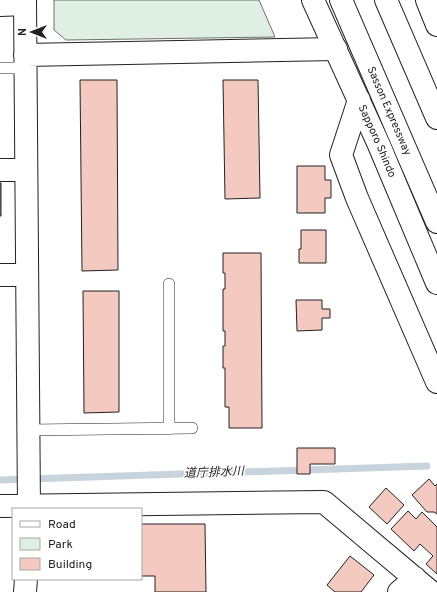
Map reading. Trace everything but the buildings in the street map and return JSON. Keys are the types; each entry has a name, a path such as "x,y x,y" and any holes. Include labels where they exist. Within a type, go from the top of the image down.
{"main road":[{"name":"Sapporo Shindo","path":"314,0 379,145 437,284"},
{"name":"Sasson Expressway","path":"341,0 437,222"},
{"path":"386,0 437,118"},
{"path":"427,0 437,25"},
{"path":"0,5 25,2 29,503"},
{"path":"25,62 336,49"},
{"path":"358,100 341,155 357,198 437,382"},
{"path":"0,170 26,170"},
{"path":"0,275 27,275"},
{"path":"0,506 29,503 324,502 415,587"},
{"path":"25,592 26,580"}],"lane":[{"path":"0,68 25,62"},
{"path":"169,284 169,429"},
{"path":"28,430 192,428"}],"green space":[{"path":"54,0 259,0 275,37 66,40 54,30"}],"waterway":[{"name":"道庁排水川","path":"0,480 427,466"}]}
